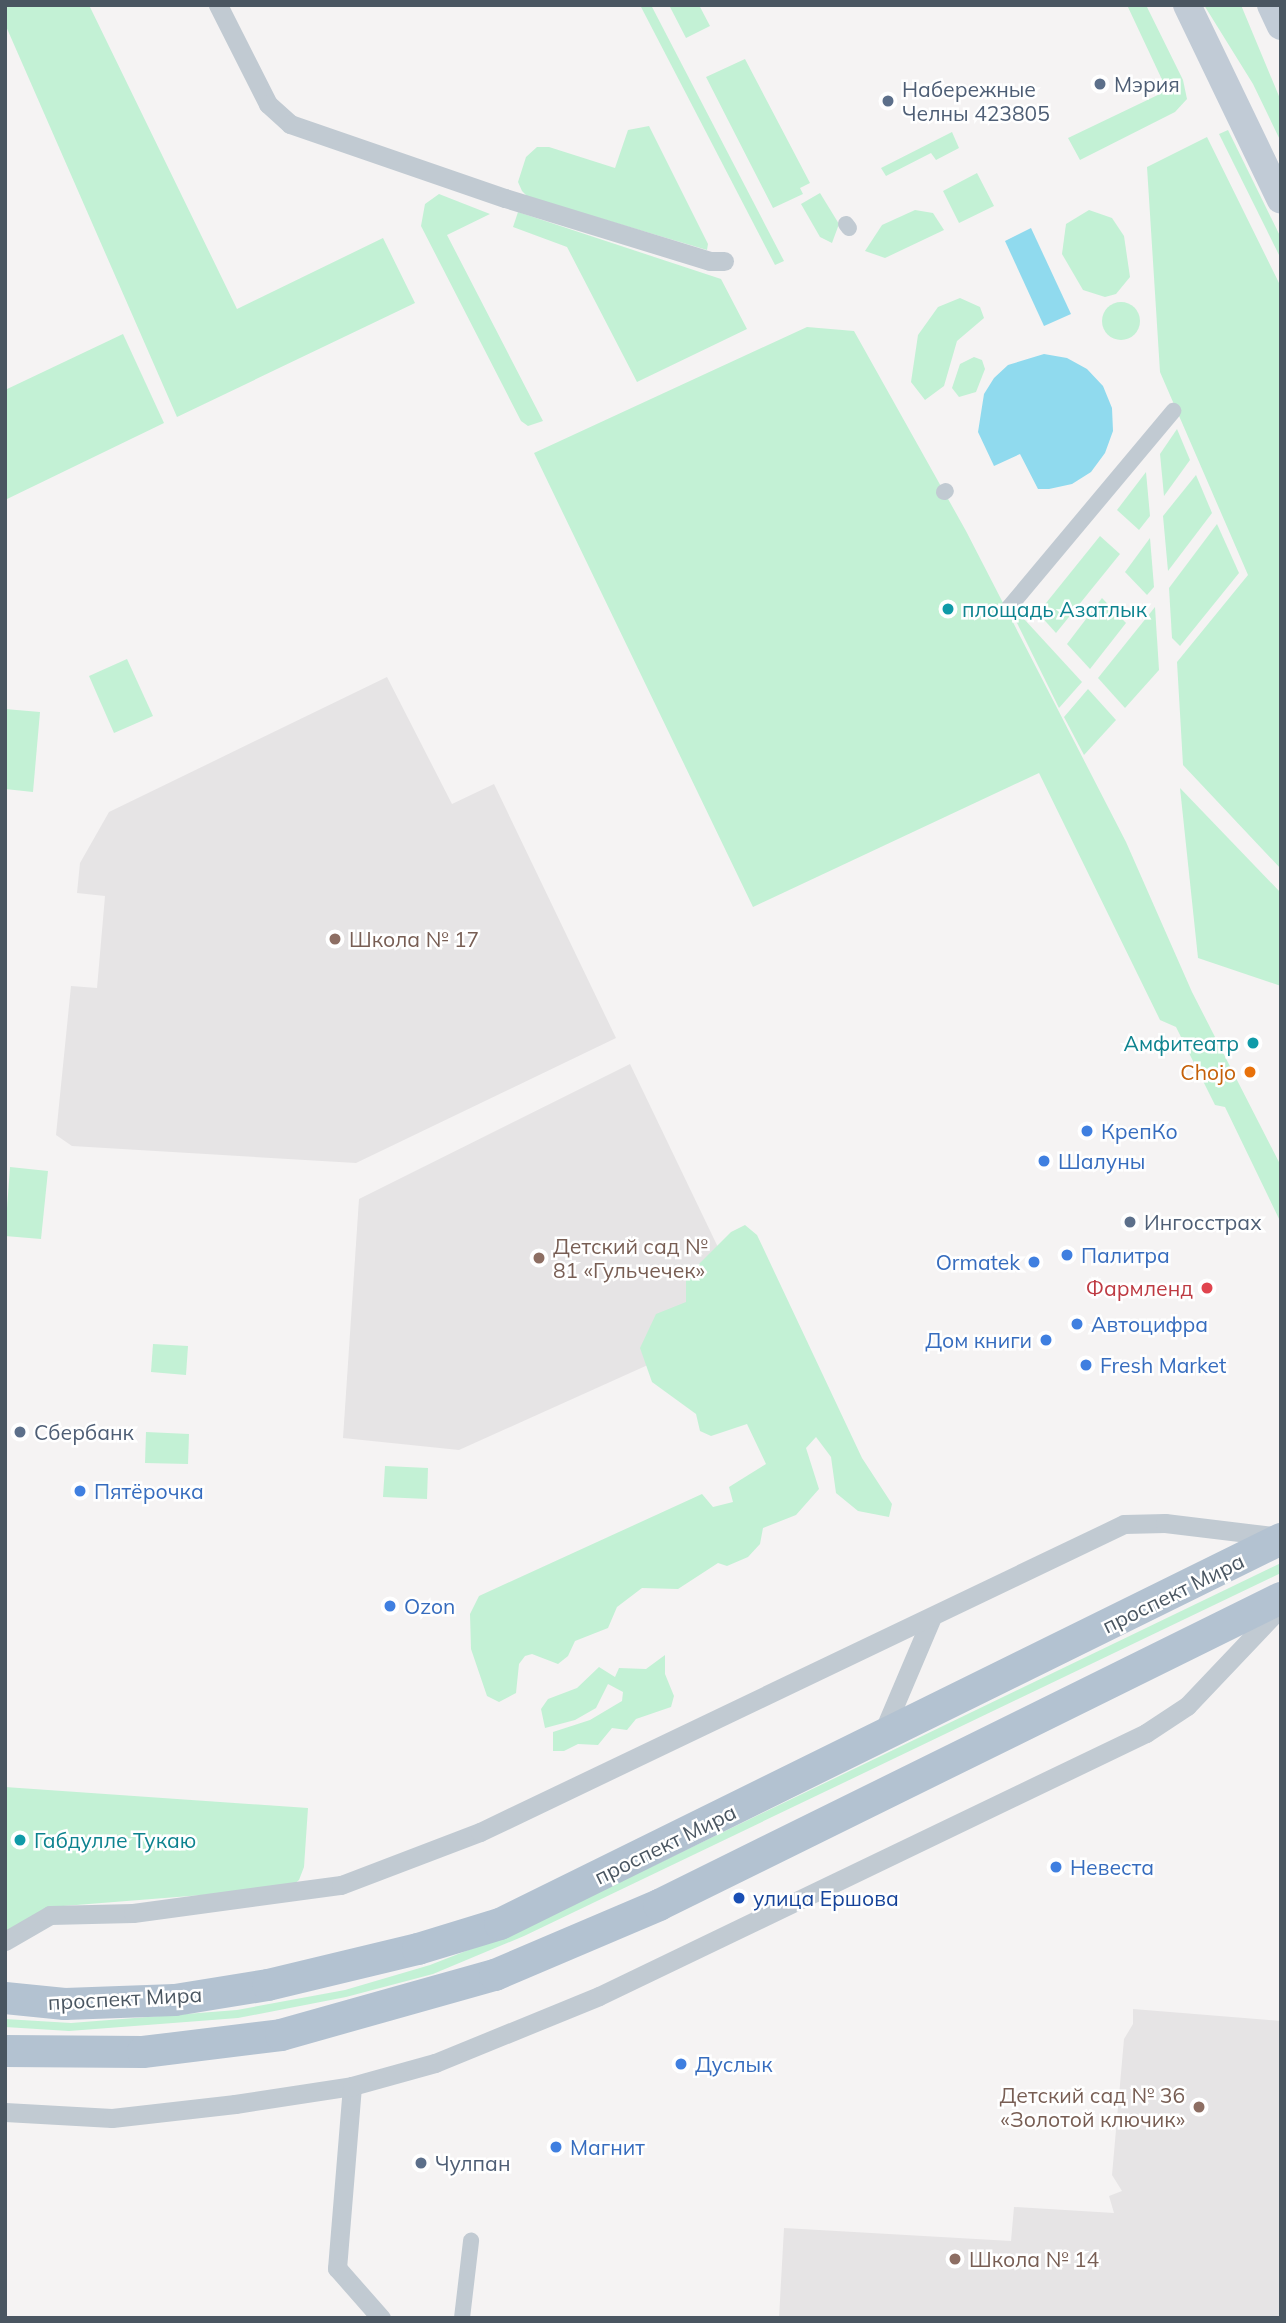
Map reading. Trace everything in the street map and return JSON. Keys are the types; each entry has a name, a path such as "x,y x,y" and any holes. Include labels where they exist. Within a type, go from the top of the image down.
{"main road":[{"path":"1188,5 1274,178 1281,200"},
{"path":"1271,5 1281,26"},
{"name":"проспект Мира","path":"5,1998 65,2004 175,2000 268,1985 418,1949 500,1924 1281,1538"},
{"path":"5,2051 143,2052 281,2035 495,1975 659,1905 1281,1598"}],"street":[{"path":"218,5 268,104 290,124 518,202 710,261 724,261"},
{"path":"1006,611 1173,411"},
{"path":"5,1941 50,1914 133,1913 341,1885 480,1832 931,1619 1124,1524 1165,1523 1281,1538"},
{"path":"5,2112 112,2118 352,2086 435,2063 599,1997 1146,1733 1187,1706 1281,1608"},
{"path":"881,1738 931,1619"},
{"path":"352,2086 337,2268 381,2318"},
{"path":"462,2318 471,2241"}],"shaded area":[{"name":"Школа № 17","path":"387,677 452,804 494,784 616,1038 356,1163 72,1146 56,1135 71,986 97,988 105,896 77,893 80,863 109,812"},
{"name":"Детский сад № 81 «Гульчечек»","path":"630,1064 752,1318 459,1450 343,1438 359,1199"},
{"path":"1133,2009 1281,2021 1281,2318 779,2318 784,2228 1011,2241 1014,2207 1114,2213 1109,2196 1122,2191 1112,2175 1124,2039 1133,2024"}],"green space":[{"path":"5,5 89,5 237,309 383,238 415,303 177,417 5,24"},
{"path":"640,5 651,5 784,261 775,265"},
{"path":"669,5 699,5 710,26 686,38"},
{"path":"1127,5 1146,5 1183,80 1187,99 1175,112 1080,160 1068,138 1162,93 1165,86"},
{"path":"1204,5 1241,5 1281,101 1281,142 1253,84"},
{"path":"745,59 810,183 800,188 803,194 773,208 706,77"},
{"path":"649,126 708,244 707,250 528,197 522,191 518,182 526,157 537,147 549,147 615,168 628,130"},
{"path":"1228,130 1281,238 1281,259 1219,134"},
{"path":"952,132 959,148 936,160 931,153 886,176 881,168"},
{"path":"1207,137 1281,287 1281,869 1183,765 1177,662 1248,575 1160,372 1147,167"},
{"path":"977,173 994,206 959,223 943,191"},
{"path":"820,193 839,224 832,243 820,237 801,204"},
{"path":"439,194 490,214 447,235 543,421 528,426 521,421 421,226 425,204"},
{"path":"915,210 933,213 944,230 885,258 865,251 882,225"},
{"path":"1089,210 1112,218 1124,236 1130,277 1116,294 1105,297 1083,290 1062,254 1066,224"},
{"path":"518,212 721,279 747,329 637,382 567,247 513,227"},
{"path":"960,298 980,307 984,318 957,341 944,386 925,400 911,382 918,335 938,307"},
{"path":"1121,302 1135,307 1140,321 1135,335 1121,340 1107,335 1102,321 1107,307"},
{"path":"807,327 854,331 966,531 1126,842 1192,992 1281,1166 1281,1223 1225,1107 1215,1105 1176,1027 1160,1020 1039,773 753,907 534,453"},
{"path":"123,334 164,423 5,500 5,390"},
{"path":"974,357 982,360 985,369 976,392 959,397 952,388 960,364"},
{"path":"1177,429 1190,460 1164,496 1160,454"},
{"path":"1146,472 1150,516 1139,530 1117,510"},
{"path":"1196,475 1212,513 1168,571 1163,516"},
{"path":"1217,524 1239,573 1180,646 1172,638 1169,588"},
{"path":"1100,536 1120,554 1056,633 1038,613"},
{"path":"1150,538 1154,587 1147,595 1125,572"},
{"path":"1102,598 1126,623 1090,669 1067,644"},
{"path":"1155,607 1159,670 1125,708 1098,678"},
{"path":"1014,608 1082,682 1059,708 1011,611"},
{"path":"127,659 153,716 114,733 89,676"},
{"path":"1088,689 1116,720 1084,755 1064,717"},
{"path":"5,709 40,712 33,792 5,789"},
{"path":"1180,788 1281,893 1281,986 1198,958"},
{"path":"10,1167 48,1171 41,1239 5,1236"},
{"path":"745,1225 757,1235 862,1458 892,1504 889,1517 858,1511 836,1493 831,1457 816,1437 806,1448 819,1489 796,1515 763,1528 760,1544 748,1557 727,1566 718,1563 678,1589 642,1588 617,1607 608,1628 575,1641 568,1656 558,1664 532,1654 525,1656 519,1664 516,1693 499,1702 487,1696 471,1649 470,1614 479,1596 702,1494 713,1507 733,1502 729,1487 766,1464 747,1424 711,1436 700,1431 696,1414 652,1382 640,1348 656,1314 686,1302 686,1277 731,1232"},
{"path":"153,1344 188,1346 186,1375 151,1372"},
{"path":"146,1432 189,1434 188,1464 145,1463"},
{"path":"385,1466 428,1468 427,1499 383,1497"},
{"path":"1281,1563 1281,1573 524,1936 433,1974 346,1997 238,2018 69,2031 5,2027 5,2019 71,2023 237,2010 345,1990 430,1965 522,1929"},
{"path":"665,1655 665,1674 674,1696 671,1707 636,1719 627,1730 612,1728 598,1745 578,1744 564,1751 553,1751 553,1732 590,1720 622,1701 623,1692 608,1684 596,1708 575,1720 545,1728 541,1709 548,1699 577,1688 599,1667 615,1677 619,1668 646,1669"},
{"path":"5,1787 308,1808 304,1867 299,1880 289,1888 51,1907 5,1934"}],"water":[{"path":"1031,228 1071,314 1044,326 1005,241"},
{"path":"1044,354 1067,358 1087,369 1103,386 1112,408 1113,431 1105,453 1091,472 1072,484 1038,489 1020,454 994,466 978,432 984,394 994,378 1008,365"}],"place":[{"name":"Мэрия","path":"1100,84"},
{"name":"Набережные Челны 423805","path":"888,101"},
{"name":"площадь Азатлык","path":"948,609"},
{"name":"Школа № 17","path":"335,939"},
{"name":"Амфитеатр","path":"1253,1043"},
{"name":"Chojo","path":"1250,1072"},
{"name":"КрепКо","path":"1087,1131"},
{"name":"Шалуны","path":"1044,1161"},
{"name":"Ингосстрах","path":"1130,1222"},
{"name":"Палитра","path":"1067,1255"},
{"name":"Детский сад № 81 «Гульчечек»","path":"539,1258"},
{"name":"Ormatek","path":"1034,1262"},
{"name":"Фармленд","path":"1207,1288"},
{"name":"Автоцифра","path":"1077,1324"},
{"name":"Дом книги","path":"1046,1340"},
{"name":"Fresh Market","path":"1086,1365"},
{"name":"Сбербанк","path":"20,1432"},
{"name":"Пятёрочка","path":"80,1491"},
{"name":"Ozon","path":"390,1606"},
{"name":"Габдулле Тукаю","path":"20,1840"},
{"name":"Невеста","path":"1056,1867"},
{"name":"улица Ершова","path":"739,1898"},
{"name":"Дуслык","path":"681,2064"},
{"name":"Детский сад № 36 «Золотой ключик»","path":"1199,2107"},
{"name":"Магнит","path":"556,2147"},
{"name":"Чулпан","path":"421,2163"},
{"name":"Школа № 14","path":"955,2259"}]}
